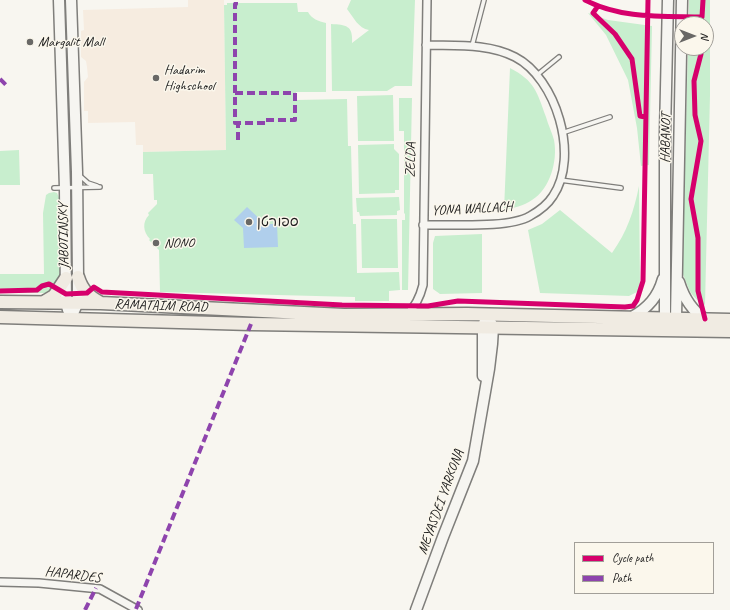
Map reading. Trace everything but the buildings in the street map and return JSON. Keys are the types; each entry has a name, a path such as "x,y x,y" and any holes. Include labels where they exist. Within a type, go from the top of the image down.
{"main road":[{"path":"44,302 54,296 66,278"},
{"path":"78,278 87,293 101,303"},
{"name":"RAMATAIM ROAD","path":"0,302 101,303 344,315 487,314 632,316 730,320"},
{"name":"RAMATAIM ROAD","path":"0,317 251,324 730,331"}],"street":[{"name":"JABOTINSKY","path":"59,0 65,188 66,278 72,302"},
{"name":"JABOTINSKY","path":"71,0 77,172 78,278 72,302 71,318"},
{"name":"ZELDA","path":"407,315 419,300 423,285 427,0"},
{"name":"HABANOT","path":"668,0 665,133 666,268 671,330"},
{"name":"HABANOT","path":"671,318 677,276 682,0"},
{"name":"YONA WALLACH","path":"423,225 500,224 514,222 530,216 542,208 553,196 560,180 564,160 562,133 549,93 537,75 524,63 515,57 496,50 472,46 426,46"},
{"name":"HABANOT","path":"632,316 641,312 658,294 666,268"},
{"name":"HABANOT","path":"677,276 682,292 689,304 697,314 705,319"},
{"name":"MEYASDEI YARKONA","path":"416,610 443,536 473,461 483,402 488,327 487,314"},
{"name":"HAPARDES","path":"0,582 39,583 100,589 138,610"}],"lane":[{"path":"472,46 484,0"},
{"path":"537,75 559,57"},
{"path":"562,133 610,117"},
{"path":"54,188 100,187 88,183 77,172"},
{"path":"560,180 621,188"}],"shaded area":[{"name":"Hadarim Highschool","path":"188,0 224,0 226,150 143,152 143,145 136,145 135,122 88,123 88,111 84,111 84,82 88,77 87,67 86,61 81,57 81,31 84,30 83,10 188,7"}],"green space":[{"path":"351,0 415,0 412,86 395,86 387,91 332,91 331,24 348,27 352,37 352,43 369,30 359,25 347,9"},
{"path":"689,0 710,0 710,16 689,16"},
{"name":"ספורטן","path":"227,3 297,3 298,12 308,12 311,16 326,23 326,92 296,92 296,100 347,99 348,146 351,146 353,224 356,224 357,273 399,272 400,290 389,291 389,301 355,301 355,297 160,292 159,250 149,240 150,239 144,227 145,221 149,215 148,213 157,204 157,200 154,200 153,174 143,174 143,152 226,150 224,5 227,5"},
{"path":"588,13 608,20 652,26 649,165 641,166 637,128 628,80 606,35"},
{"path":"688,56 710,56 705,305 693,295 682,272"},
{"path":"510,68 525,78 534,88 543,108 554,140 555,157 551,174 544,189 526,204 504,210"},
{"path":"393,95 394,141 358,141 357,96"},
{"path":"399,98 412,98 408,290 402,290 402,220 405,220 404,131 399,131"},
{"path":"394,144 394,149 399,154 399,190 395,190 395,193 359,194 358,145"},
{"path":"19,150 20,185 0,185 0,151"},
{"path":"639,186 639,291 629,296 540,293 528,230 542,224 560,210 612,253 622,237 629,221"},
{"path":"54,192 57,193 61,202 60,277 52,291 48,293 0,293 0,274 44,274 43,213 46,195"},
{"path":"399,197 400,210 397,211 397,215 360,216 359,212 357,212 356,198"},
{"path":"361,219 397,219 398,268 362,268"},
{"path":"482,234 482,293 440,294 433,289 433,243 435,236"}],"water":[{"path":"247,207 265,224 277,224 278,247 244,248 243,228 234,220"}],"marked path":[{"path":"235,93 295,93 295,120 265,120 265,123 235,123 235,4 236,1"},
{"path":"0,79 7,86"},
{"path":"238,123 238,140"},
{"path":"136,609 251,324"},
{"path":"85,610 96,588"}],"cycle path":[{"path":"585,0 613,11 642,15 702,17 703,0"},
{"path":"0,291 37,290 42,286 49,284 66,294 87,293 94,287 102,292 342,305 428,306 458,301 625,307 633,306 637,300 643,281 648,0"},
{"path":"598,6 593,13 615,34 632,59 640,116 645,117"},
{"path":"700,56 694,81 695,115 701,141 691,199 698,238 698,291 705,319"}],"place":[{"name":"Margalit Mall","path":"30,42"},
{"name":"Hadarim Highschool","path":"156,78"},
{"name":"ספורטן","path":"249,222"},
{"name":"NONO","path":"156,243"}]}
